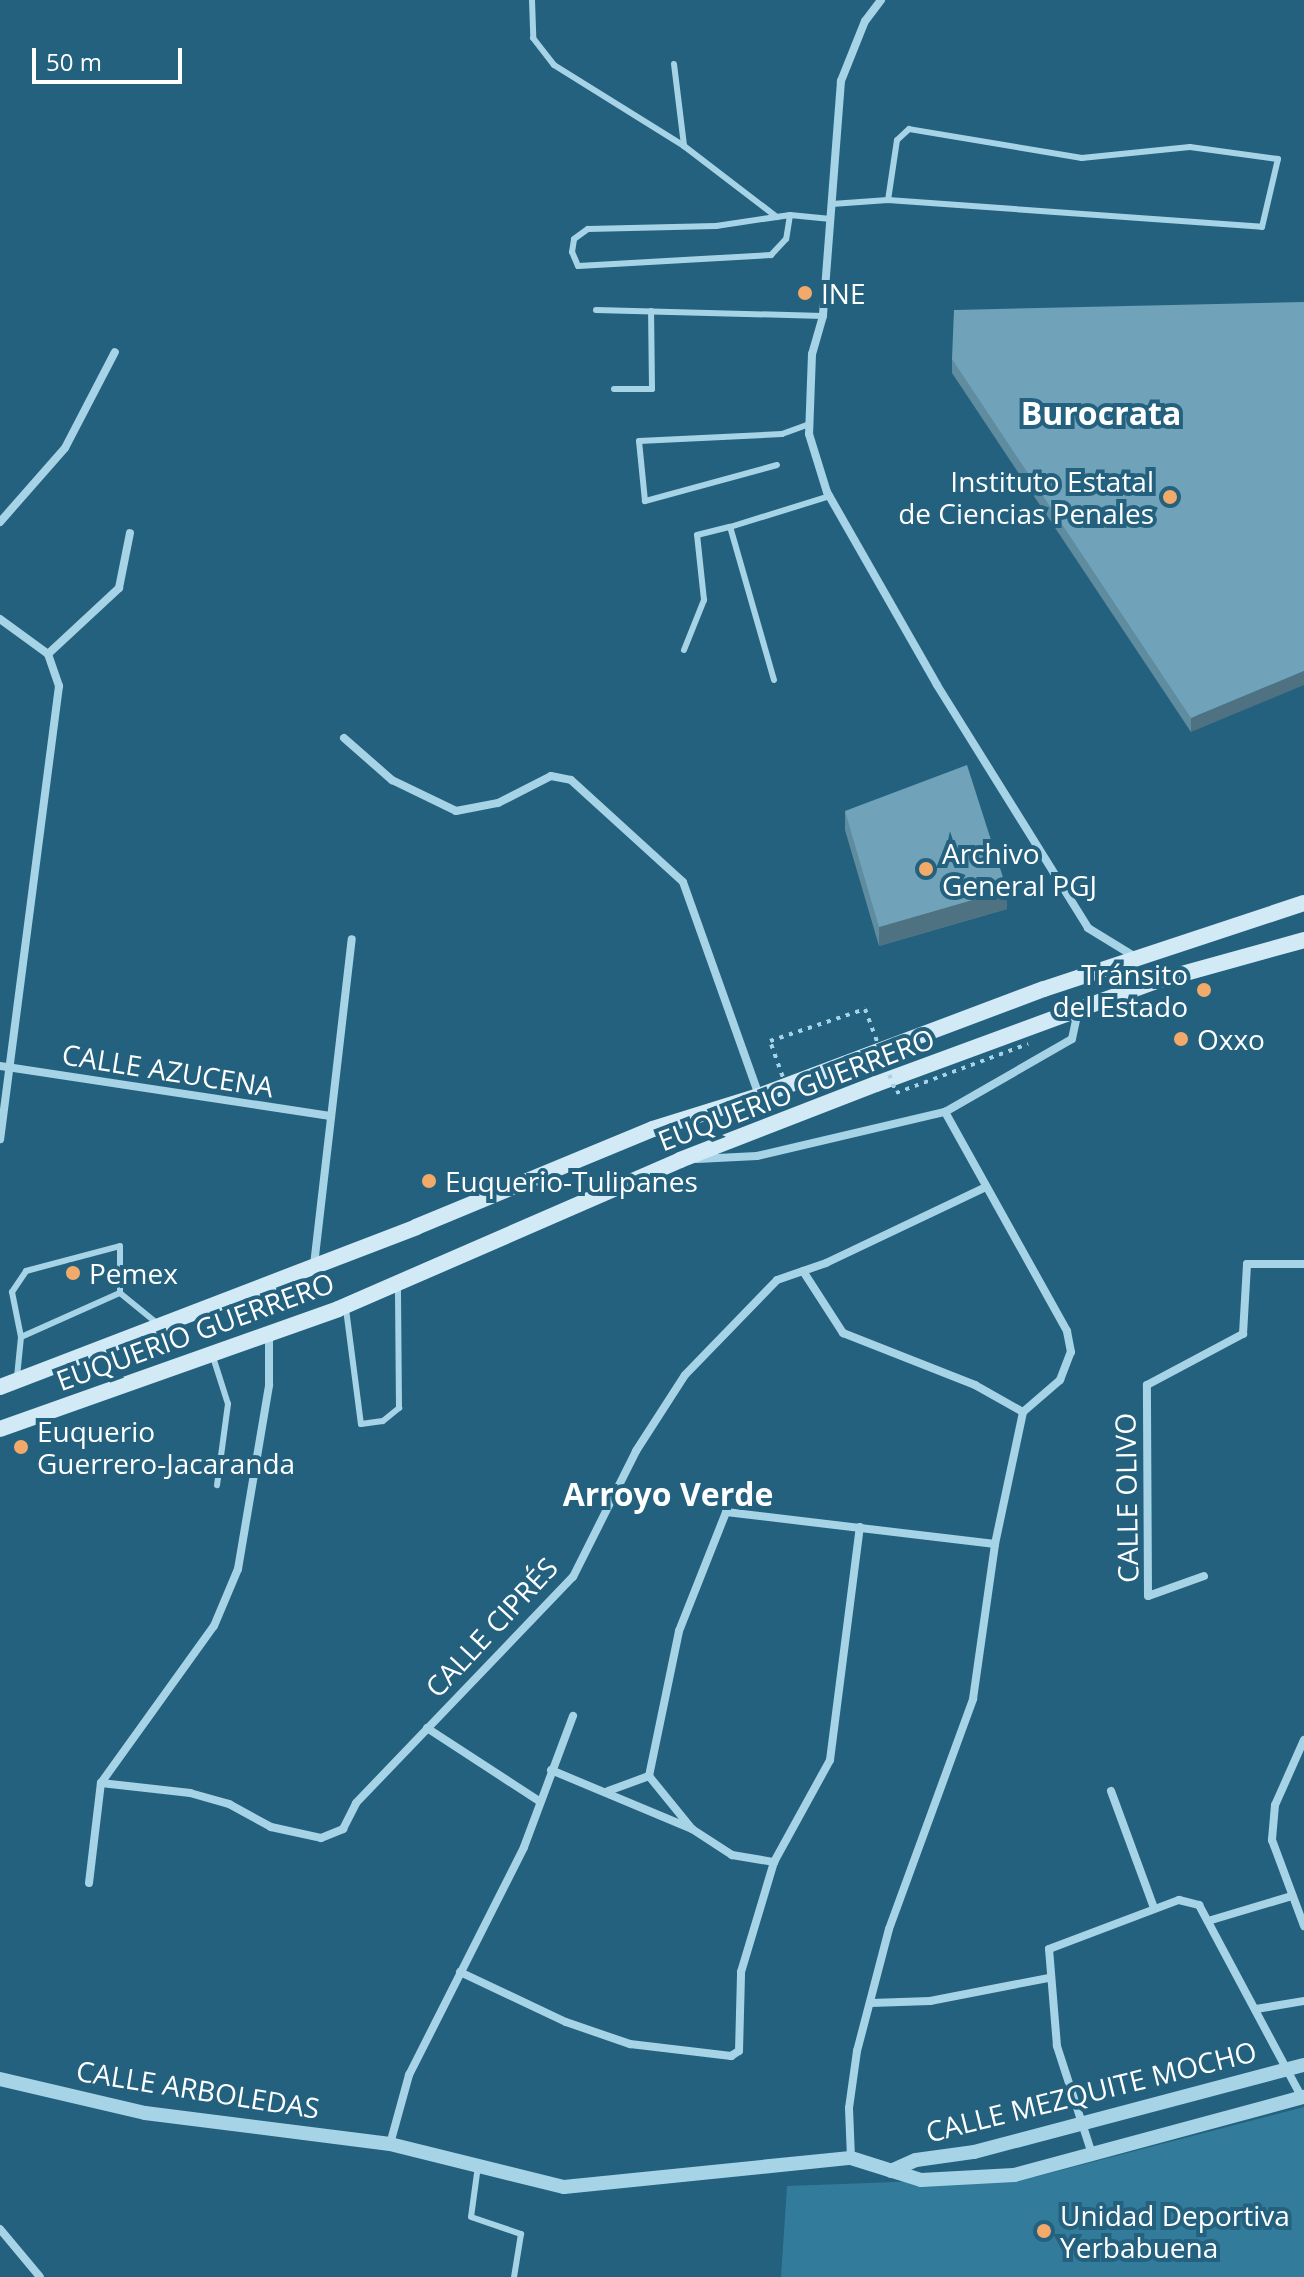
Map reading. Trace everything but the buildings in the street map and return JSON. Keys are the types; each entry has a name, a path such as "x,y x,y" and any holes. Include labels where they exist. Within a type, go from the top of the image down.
{"main road":[{"name":"EUQUERIO GUERRERO","path":"0,1387 314,1266 653,1129 759,1096 1044,989 1141,960 1304,903"},
{"name":"EUQUERIO GUERRERO","path":"0,1429 346,1305 680,1160 1153,982 1304,940"}],"street":[{"path":"881,0 865,21 841,81 823,316 812,354 810,424 830,496 937,685 1088,928 1141,960"},
{"path":"0,522 65,448 115,352"},
{"path":"48,654 119,588 130,533"},
{"path":"0,619 48,654 59,686 5,1067 0,1133"},
{"path":"344,738 392,780 456,811 498,803 551,776 571,780 683,882 759,1096"},
{"path":"314,1266 352,939"},
{"path":"680,1160 757,1156 945,1112 1072,1039 1078,1011"},
{"name":"CALLE AZUCENA","path":"5,1067 330,1116"},
{"path":"851,2158 852,2077 915,1851 973,1699 995,1544 1023,1412 1060,1380 1071,1352 1067,1331 984,1188 945,1112"},
{"name":"CALLE CIPRÉS","path":"101,1783 190,1793 229,1804 271,1827 321,1838 343,1829 356,1803 573,1577 636,1451 685,1375 777,1280 984,1188"},
{"name":"CALLE OLIVO","path":"1204,1576 1148,1596 1147,1385 1243,1334 1247,1264 1304,1264"},
{"path":"803,1271 843,1333 975,1385 1023,1412"},
{"path":"89,1883 101,1783 214,1626 238,1569 269,1385 269,1333"},
{"path":"649,1776 679,1631 719,1520 736,1510 995,1544"},
{"path":"460,1972 630,2044 731,2056 739,2051 741,1972 774,1862 830,1760 860,1527"},
{"path":"390,2144 409,2075 524,1847 573,1716"},
{"path":"427,1728 539,1801"},
{"path":"1304,1740 1275,1805 1273,1823 1276,1855 1304,1926"},
{"path":"551,1770 692,1829 732,1855 774,1862"},
{"path":"607,1792 649,1776"},
{"path":"649,1776 692,1829"},
{"path":"1111,1791 1154,1908"},
{"path":"1208,1921 1292,1896"},
{"path":"1092,2154 1057,2046 1048,1978 1049,1949 1059,1942 1154,1908 1190,1900 1208,1921 1256,2009 1297,2067 1303,2098"},
{"path":"871,2003 930,2001 1048,1978"},
{"path":"1256,2009 1304,2001"},
{"name":"CALLE MEZQUITE MOCHO","path":"891,2171 916,2160 960,2154 1084,2124 1297,2067"},
{"name":"CALLE ARBOLEDAS","path":"0,2079 145,2113 390,2144"},
{"name":"CALLE MEZQUITE MOCHO","path":"390,2144 564,2187 851,2158 921,2180 962,2179 1014,2175 1303,2098"},
{"path":"960,2154 962,2179"},
{"path":"0,2229 40,2277"}],"lane":[{"path":"532,0 533,38 554,65 684,146 777,217"},
{"path":"674,64 684,146"},
{"path":"832,204 888,200 1262,227 1278,159 1190,147 1082,158 909,129 897,140 888,200"},
{"path":"790,215 786,239 771,255 578,266 572,252 574,239 588,229 716,226 790,215 831,219"},
{"path":"596,310 823,316"},
{"path":"614,389 652,389 651,311"},
{"path":"777,465 645,501 639,441 782,434 810,424"},
{"path":"684,650 704,600 697,535 830,496"},
{"path":"730,527 774,680"},
{"path":"17,1381 21,1337 12,1292 26,1271 120,1246 120,1293"},
{"path":"346,1305 361,1424 383,1421 399,1408 398,1283"},
{"path":"120,1293 160,1326"},
{"path":"21,1337 120,1293"},
{"path":"212,1354 228,1404 217,1485"},
{"path":"478,2166 471,2217 521,2234 514,2277"}],"path":[{"path":"786,1086 770,1041 865,1009 896,1093 1028,1044"}],"shaded area":[{"name":"Unidad Deportiva Yerbabuena","path":"1304,2107 1304,2277 781,2277 787,2186 1035,2177"}],"place":[{"name":"INE","path":"805,293"},
{"name":"Instituto Estatal de Ciencias Penales","path":"1170,497"},
{"name":"Archivo General PGJ","path":"926,869"},
{"name":"Tránsito del Estado","path":"1204,990"},
{"name":"Oxxo","path":"1181,1039"},
{"name":"Euquerio-Tulipanes","path":"429,1181"},
{"name":"Pemex","path":"73,1273"},
{"name":"Euquerio Guerrero-Jacaranda","path":"21,1447"},
{"name":"Unidad Deportiva Yerbabuena","path":"1044,2231"}],"district":[{"name":"Burocrata","path":"1101,413"},
{"name":"Arroyo Verde","path":"668,1494"}]}
